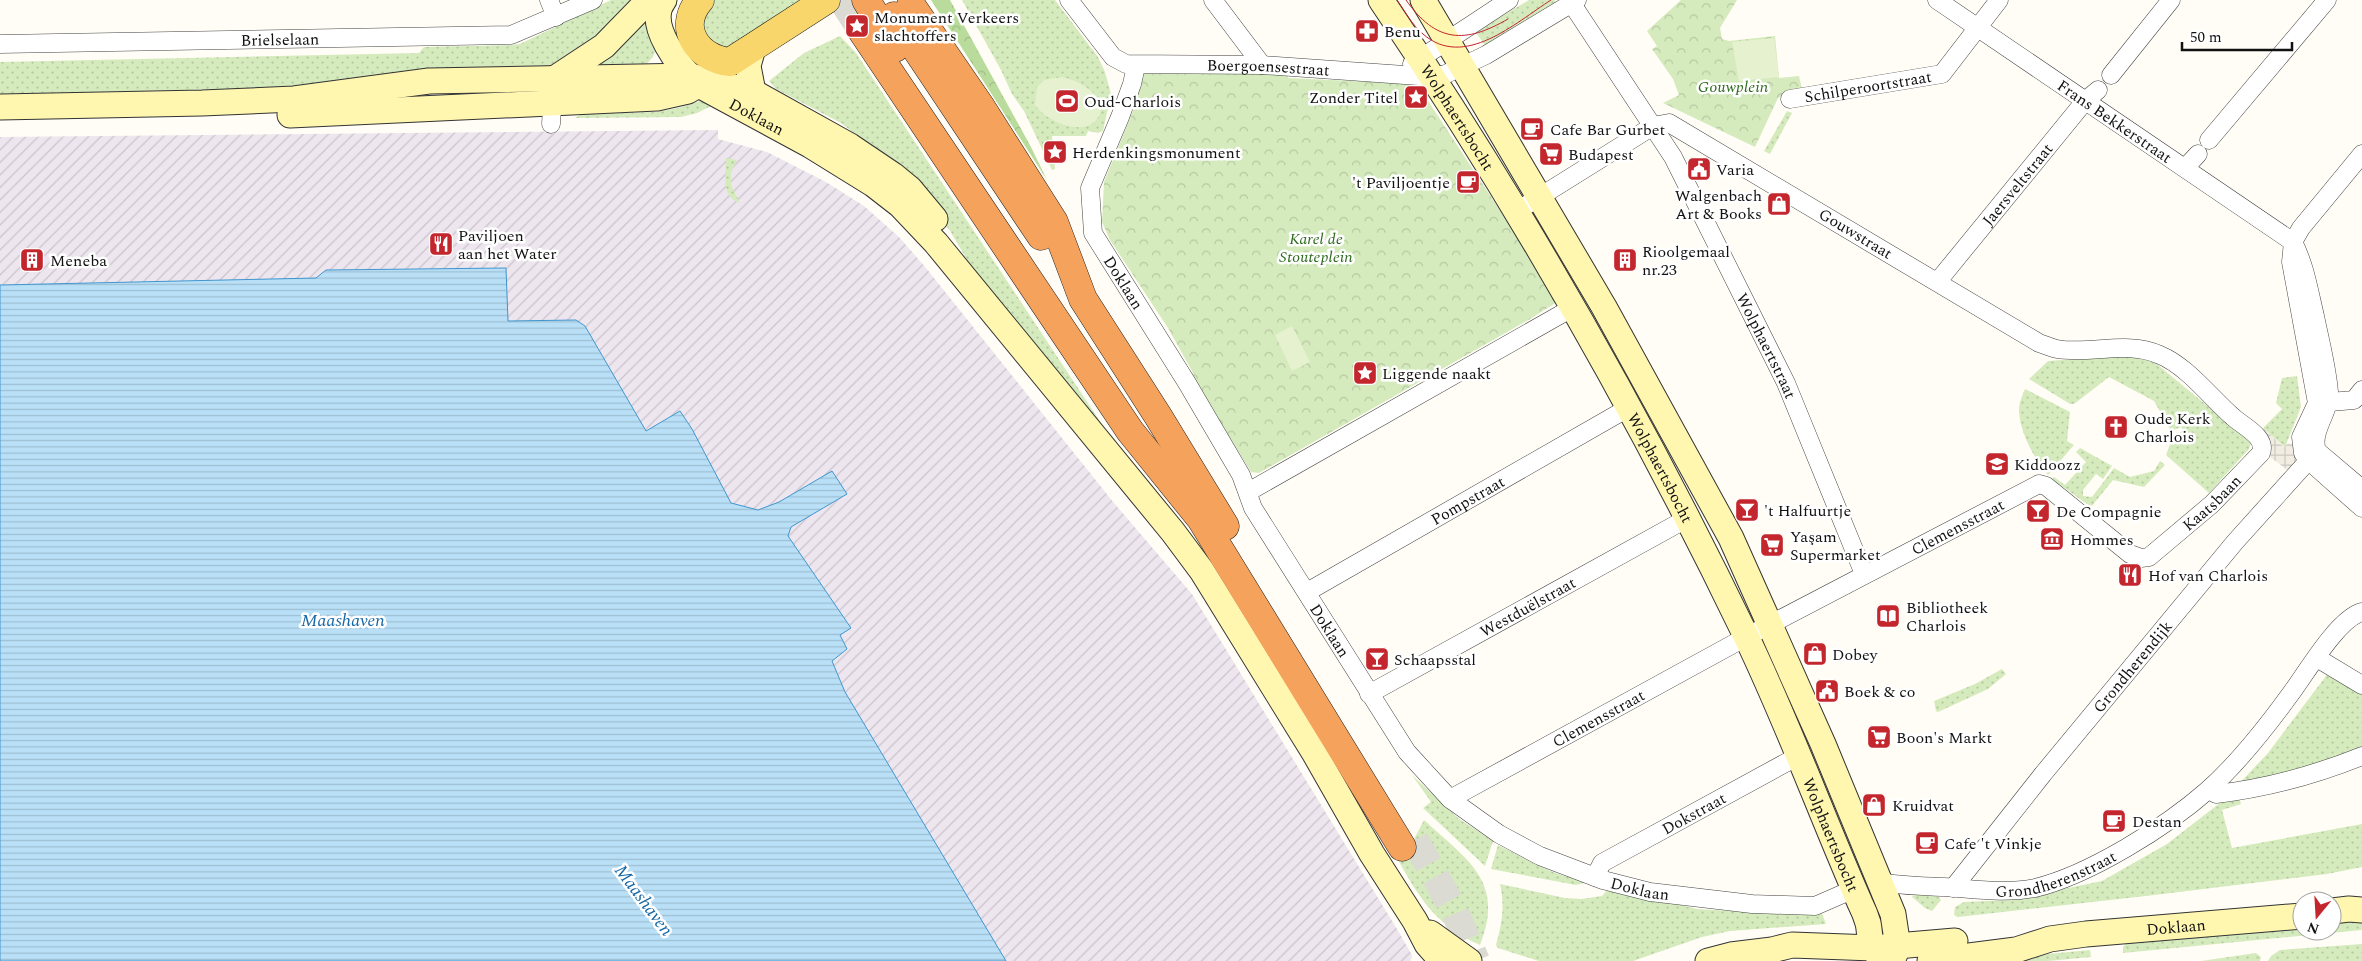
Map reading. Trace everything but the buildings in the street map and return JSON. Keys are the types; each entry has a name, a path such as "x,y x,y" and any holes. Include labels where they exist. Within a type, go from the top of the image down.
{"highway":[{"path":"866,0 1013,228 1126,397 1201,519 1408,844 1158,416 1083,299 884,0"},
{"path":"911,5 981,108 1054,222 1083,299"},
{"path":"862,31 1130,431 1201,519"}],"main road":[{"path":"552,102 604,46 652,0"},
{"name":"Doklaan","path":"664,0 658,13 662,39 699,80 873,184 916,221 978,293 1173,532 1202,571 1315,754 1372,854 1415,920 1427,944 1442,961"},
{"path":"700,0 692,17 691,32 694,43 708,57 742,55"},
{"path":"793,22 810,0"},
{"path":"0,118 316,114 657,98 676,95 742,55 826,0"},
{"name":"Wolphaertsbocht","path":"1381,0 1517,210 1628,408 1746,636 1800,755 1869,925 1887,954"},
{"name":"Wolphaertsbocht","path":"1423,0 1604,306 1731,538 1823,744 1894,919 1887,954"},
{"path":"0,107 294,99 428,81 552,102 650,78 657,74 661,69 662,39"},
{"name":"Doklaan","path":"742,55 748,66 754,92"},
{"path":"650,78 699,80"},
{"name":"Doklaan","path":"699,80 754,92 850,146 893,175 910,190 944,232 978,293"},
{"path":"1851,883 1863,875 1876,874"},
{"name":"Doklaan","path":"1930,961 2016,950 2050,939 2135,929 2292,917"},
{"name":"Doklaan","path":"1415,920 1440,941 1469,961"},
{"name":"Doklaan","path":"1708,961 1731,954 1772,950 1792,945 1887,954 2015,936 2050,939"},
{"name":"Doklaan","path":"1772,950 1801,961"}],"street":[{"path":"549,0 556,16"},
{"name":"Brielselaan","path":"0,44 511,35 593,0"},
{"path":"1069,0 1113,57 1136,66"},
{"path":"1213,0 1262,65"},
{"name":"Boergoensestraat","path":"1426,68 1447,40 1509,0"},
{"name":"Frans Bekkerstraat","path":"1937,0 1976,27 2092,95 2185,168 2293,242"},
{"name":"Schilperoortstraat","path":"1790,99 1942,74 1998,0"},
{"path":"2111,75 2171,0"},
{"path":"2185,168 2327,0"},
{"name":"Boergoensestraat","path":"1136,66 1262,65 1400,73 1426,68 1446,74 1486,56 1574,2"},
{"name":"Wolphaertstraat","path":"1574,2 1673,157 1786,383 1864,574"},
{"name":"Doklaan","path":"1136,66 1132,84 1120,117 1090,188 1093,233 1187,383 1241,475 1253,508 1369,694 1407,752 1429,778 1450,799 1479,821 1519,846 1595,877 1629,888 1690,898 1785,906 1820,906 1851,883"},
{"name":"Jaersveltstraat","path":"1938,281 2092,95"},
{"name":"Gouwstraat","path":"1653,126 1669,123 2039,342 2058,349 2129,348 2160,354 2191,377 2233,418 2262,441 2263,447"},
{"path":"1517,210 1653,126"},
{"path":"2362,154 2301,228 2293,242 2291,262 2323,403 2301,437 2303,453 2313,456 2362,489"},
{"path":"1248,492 1572,308"},
{"path":"2323,403 2354,400 2362,390"},
{"name":"Pompstraat","path":"1307,592 1628,408"},
{"name":"Kaatsbaan","path":"2043,485 2130,554 2141,558 2154,554 2212,504 2261,453 2263,447"},
{"path":"2313,456 2362,508"},
{"name":"Grondherendijk","path":"1953,888 2043,774 2267,505 2313,456"},
{"name":"Clemensstraat","path":"1450,799 1746,636 1770,626 1864,574 2043,485"},
{"name":"Westduëlstraat","path":"1369,694 1686,519"},
{"name":"Grondherenstraat","path":"1876,874 1953,888 2006,892 2035,888 2066,878 2115,854 2189,806 2209,789 2248,748 2337,630 2352,614 2362,612"},
{"path":"2317,658 2362,685"},
{"name":"Dokstraat","path":"1595,877 1602,863 1800,755"},
{"path":"2209,789 2216,794 2257,789 2334,767 2362,756"}],"shaded area":[{"path":"718,130 718,139 767,152 826,182 864,206 899,237 926,268 1114,503 1192,594 1397,929 1412,955 1411,961 991,961 0,343 0,137"},
{"path":"2263,428 2284,447 2288,443 2294,445 2297,462 2290,472 2266,454 2259,432"}],"green space":[{"path":"611,0 643,0 556,68 326,87 0,94 0,62 419,53 424,47 511,45 520,44"},
{"path":"711,0 802,0 724,50 715,46 700,27"},
{"path":"931,0 950,0 1031,147 1047,180"},
{"path":"962,0 1055,0 1098,57 1105,72 1111,94 1103,131 1098,133 1088,131 1086,136 1052,136 1055,169 1052,170 1024,111 1012,94 1001,70"},
{"path":"1529,0 1554,0 1558,4 1486,47 1475,31"},
{"name":"Gouwplein","path":"1681,0 1737,0 1720,28 1722,39 1729,41 1775,36 1779,78 1799,76 1802,89 1778,98 1755,147 1663,103 1679,95 1673,79 1652,49 1657,46 1647,31"},
{"path":"645,14 655,51 653,57 642,69 587,65"},
{"path":"840,36 856,53 1115,444 975,273 950,231 919,189 890,161 841,123 776,89 769,81 804,53"},
{"path":"1774,38 1779,77 1739,81 1732,42"},
{"name":"Karel de Stouteplein","path":"1246,71 1288,73 1288,78 1417,84 1518,238 1557,302 1259,473 1251,472 1195,381 1192,371 1168,328 1110,240 1102,222 1104,182 1135,106 1141,74 1246,74"},
{"name":"Oud-Charlois","path":"1062,77 1085,86 1102,103 1099,115 1093,123 1084,127 1062,124 1042,113 1035,105 1037,87 1044,80"},
{"path":"706,99 715,104 697,113 681,117 575,118 582,114 656,112 678,108"},
{"path":"1787,111 1792,113 1770,154 1764,151"},
{"path":"726,158 737,160 731,172 731,185 740,203 729,196 727,191 725,178"},
{"path":"1292,326 1310,362 1292,371 1275,335"},
{"path":"2120,356 2148,360 2158,365 2251,442 2249,449 2209,493 2166,455 2172,439 2183,430 2181,427 2171,431 2154,401 2109,377 2074,404 2070,404 2029,379 2048,361"},
{"path":"2297,376 2301,407 2285,447 2263,428 2282,409 2276,403 2282,378"},
{"path":"2025,389 2070,412 2067,441 2074,445 2048,475 2033,453 2022,428 2019,408"},
{"path":"2080,448 2112,466 2103,479 2096,474 2083,490 2083,496 2092,497 2114,468 2130,477 2154,471 2160,461 2165,465 2144,487 2113,480 2091,507 2052,479 2054,477 2065,485 2086,462 2076,452"},
{"path":"2002,669 2006,674 1988,689 1938,712 1936,711 1934,701 1975,684"},
{"path":"2329,672 2362,690 2362,751 2235,788 2268,753"},
{"path":"1412,775 1458,818 1493,841 1485,866 1423,808 1431,802"},
{"path":"2239,797 2241,804 2222,810 2232,848 2362,824 2362,867 2327,874 2146,896 1958,917 1954,915 1955,907 1964,902 2011,900 2102,881 2167,844 2225,799"},
{"path":"1424,820 1467,860 1478,873 1485,888 1488,904 1487,923 1480,945 1448,927 1436,916 1417,891 1390,846 1412,843"},
{"path":"1498,845 1553,872 1575,879 1586,880 1584,883 1576,885 1491,869"},
{"path":"1500,884 1565,898 1581,899 1602,896 1610,887 1697,909 1749,912 1821,911 1826,924 1730,931 1702,937 1633,961 1539,961 1498,948 1496,945 1502,914"},
{"path":"1914,894 1939,897 1941,900 1932,911 1925,908 1912,897"},
{"path":"2362,921 2362,930 2342,932 2342,923"},
{"path":"2292,928 2292,937 2123,953 2123,947 2129,940"},
{"path":"2362,944 2362,961 2268,961 2271,956 2280,950"},
{"path":"2090,950 2091,957 2048,961 1973,961"},
{"path":"2256,953 2261,957 2260,961 2201,961"}],"water":[{"name":"Maashaven","path":"506,268 508,321 576,320 585,326 646,431 680,411 692,429 731,503 758,510 779,502 832,471 847,494 791,527 788,536 851,628 840,635 847,649 832,661 845,692 1006,961 0,961 0,285 316,278 326,270"}],"tunnel":[{"path":"842,0 862,31"},
{"path":"1415,840 1454,910 1476,961"}],"tram line":[{"path":"1397,0 1423,34 1439,44 1455,47 1472,45 1489,39 1551,0"},
{"path":"1406,0 1429,25 1440,32 1452,35 1478,33 1508,19"}],"place":[{"name":"Monument Verkeers slachtoffers","path":"857,26"},
{"name":"Benu","path":"1367,31"},
{"name":"Zonder Titel","path":"1416,97"},
{"name":"Oud-Charlois","path":"1067,101"},
{"name":"Cafe Bar Gurbet","path":"1532,129"},
{"name":"Herdenkingsmonument","path":"1055,152"},
{"name":"Budapest","path":"1551,154"},
{"name":"Varia","path":"1699,169"},
{"name":"'t Paviljoentje","path":"1468,182"},
{"name":"Walgenbach Art & Books","path":"1779,204"},
{"name":"Paviljoen aan het Water","path":"441,244"},
{"name":"Meneba","path":"32,260"},
{"name":"Rioolgemaal nr.23","path":"1625,260"},
{"name":"Liggende naakt","path":"1365,373"},
{"name":"Oude Kerk Charlois","path":"2116,427"},
{"name":"Kiddoozz","path":"1997,464"},
{"name":"'t Halfuurtje","path":"1747,510"},
{"name":"De Compagnie","path":"2038,511"},
{"name":"Hommes","path":"2052,539"},
{"name":"Yaşam Supermarket","path":"1772,545"},
{"name":"Hof van Charlois","path":"2130,575"},
{"name":"Bibliotheek Charlois","path":"1888,616"},
{"name":"Dobey","path":"1815,654"},
{"name":"Schaapsstal","path":"1377,659"},
{"name":"Boek & co","path":"1827,691"},
{"name":"Boon's Markt","path":"1879,737"},
{"name":"Kruidvat","path":"1874,805"},
{"name":"Destan","path":"2114,821"},
{"name":"Cafe 't Vinkje","path":"1927,843"}]}
